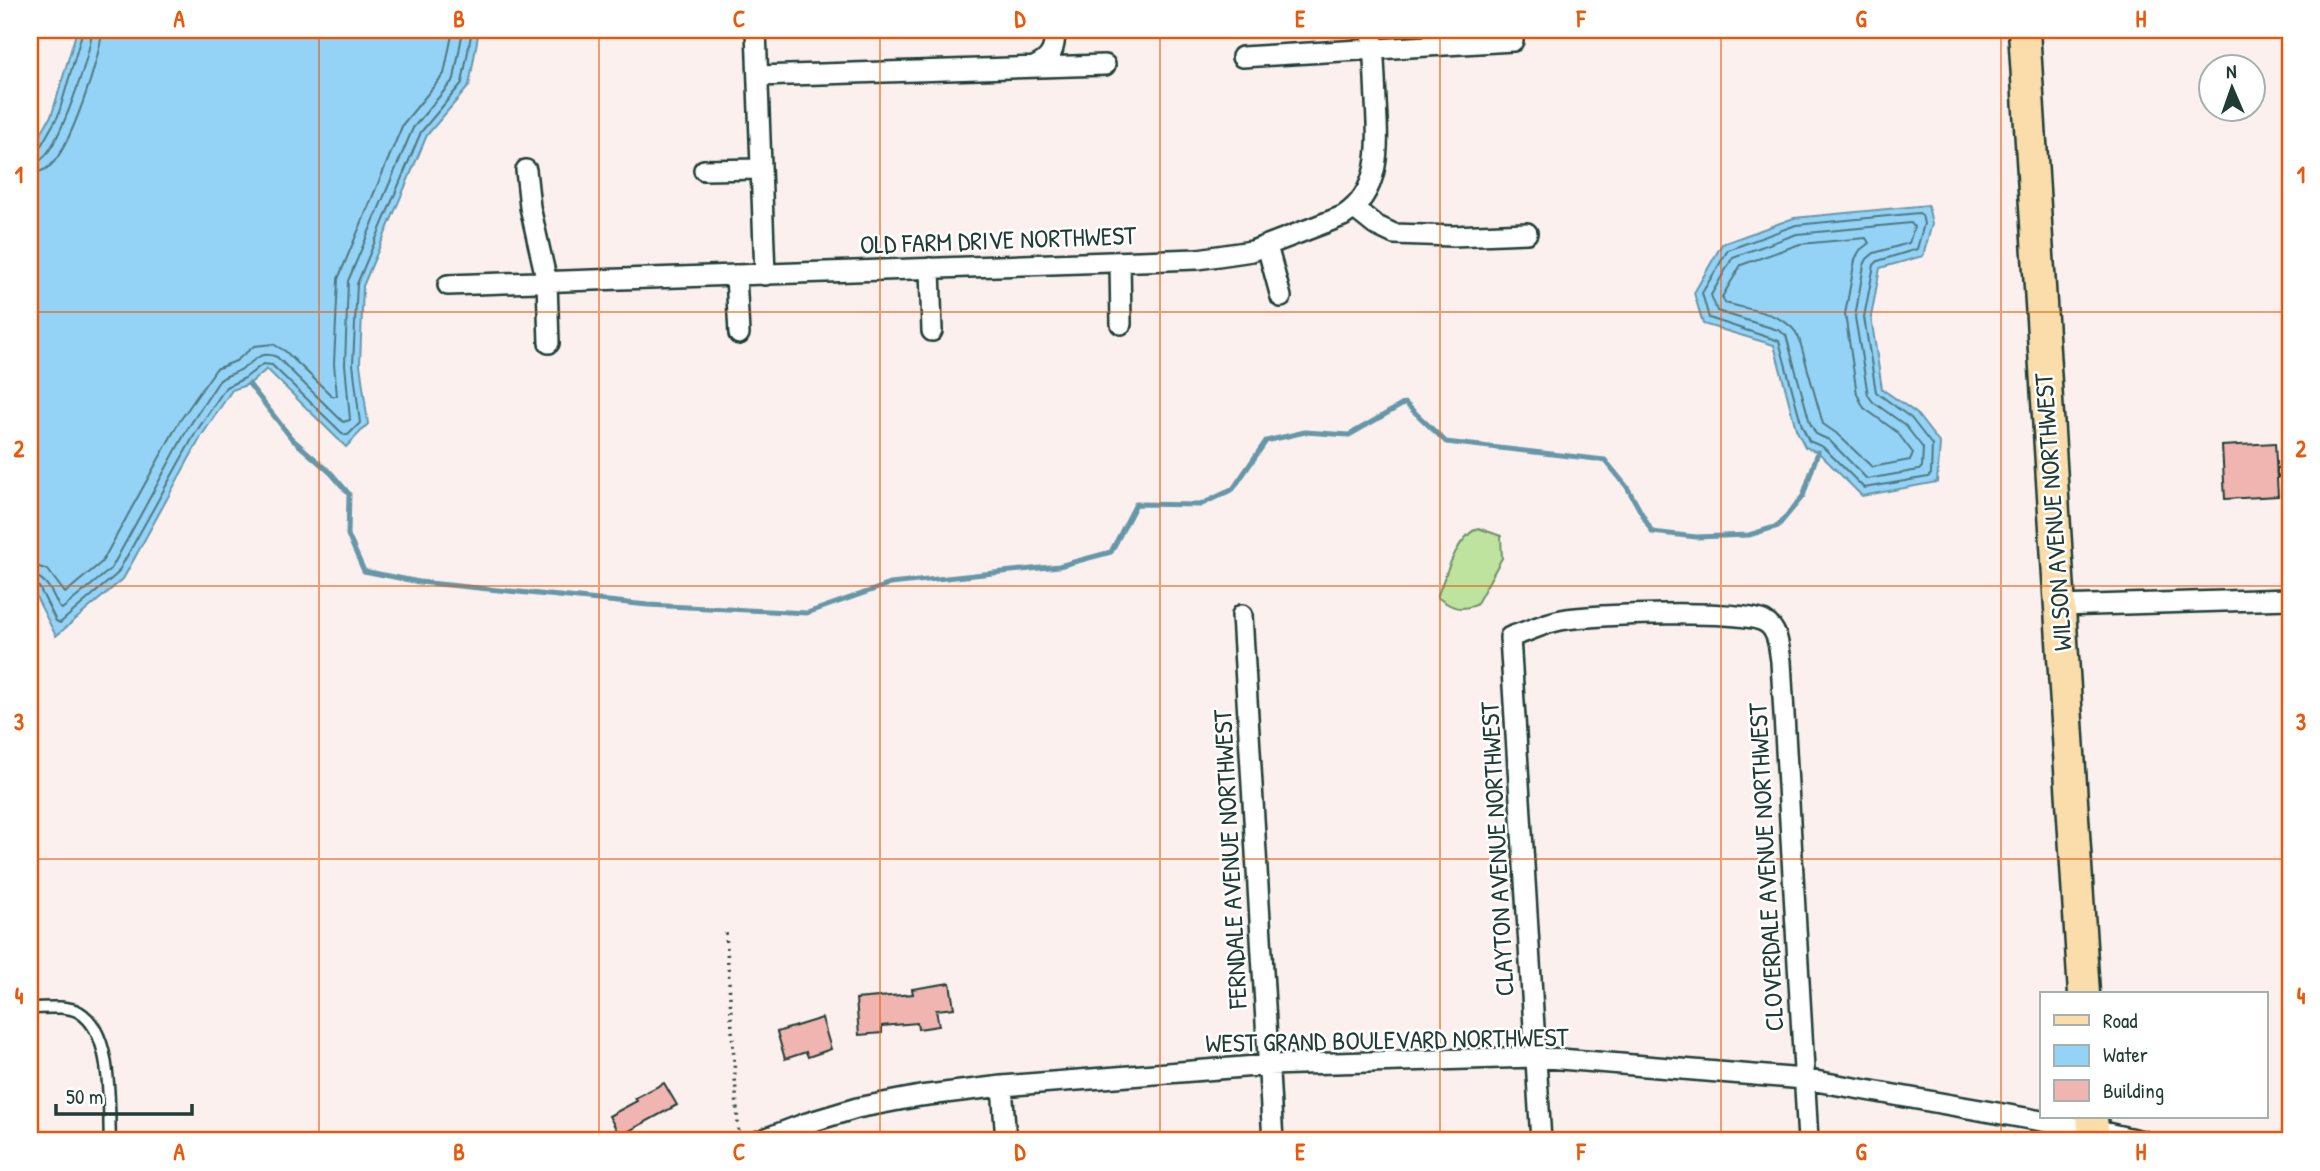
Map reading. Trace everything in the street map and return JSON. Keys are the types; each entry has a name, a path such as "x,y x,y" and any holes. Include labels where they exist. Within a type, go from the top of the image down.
{"main road":[{"name":"WILSON AVENUE NORTHWEST","path":"2024,30 2084,992"}],"street":[{"path":"756,30 765,275"},
{"path":"1034,67 1051,55 1055,30"},
{"path":"1242,57 1373,39 1513,41"},
{"path":"1373,39 1377,157 1375,173 1355,209 1376,225 1394,234 1453,236 1527,233"},
{"path":"758,76 1105,65"},
{"path":"704,170 760,169"},
{"path":"526,170 530,207 547,282 549,343"},
{"name":"OLD FARM DRIVE NORTHWEST","path":"448,285 1220,257 1267,246 1355,209"},
{"path":"1267,246 1281,297"},
{"path":"1120,262 1121,324"},
{"path":"930,268 932,331"},
{"path":"736,275 739,334"},
{"path":"2059,606 2290,599"},
{"name":"FERNDALE AVENUE NORTHWEST","path":"1242,615 1273,1141"},
{"name":"CLOVERDALE AVENUE NORTHWEST","path":"1510,638 1561,620 1601,615 1739,615 1766,622 1777,638 1781,661 1808,1141"},
{"name":"CLAYTON AVENUE NORTHWEST","path":"1510,638 1541,1141"},
{"name":"WEST GRAND BOULEVARD NORTHWEST","path":"759,1141 857,1108 920,1096 1002,1086 1269,1065 1536,1057 1804,1079 2093,1129 2143,1141"},
{"path":"1002,1086 1006,1141"}],"lane":[{"path":"30,1009 50,1007 77,1010 94,1024 106,1061 110,1141"}],"path":[{"path":"726,933 739,1141"}],"green space":[{"path":"1478,528 1501,536 1502,558 1476,605 1465,608 1447,604 1437,597 1448,568 1463,540"}],"water":[{"path":"77,30 479,30 469,86 427,135 363,286 360,364 368,424 346,447 267,369 249,384 232,390 202,435 123,579 56,636 30,585 30,152 52,114"},
{"path":"1928,205 1932,224 1923,256 1880,268 1871,317 1882,389 1916,413 1940,444 1937,482 1862,496 1818,452 1805,447 1796,429 1774,345 1703,324 1694,293 1722,244 1794,218"}],"building":[{"path":"2275,443 2278,496 2225,499 2222,446"},
{"path":"950,983 954,1008 936,1010 939,1026 918,1029 917,1023 882,1026 882,1033 859,1035 856,999 913,994 912,989"},
{"path":"822,1018 831,1049 808,1057 806,1052 785,1059 777,1032"},
{"path":"664,1083 677,1105 620,1136 609,1116"}],"waterway":[{"path":"249,384 292,439 331,473 349,494 348,535 364,571 419,582 648,605 807,613 890,584 1059,566 1111,552 1136,504 1200,505 1233,489 1266,441 1305,432 1349,435 1405,403 1446,442 1605,460 1627,487 1652,532 1696,537 1749,535 1778,526 1803,496 1818,452"}]}
